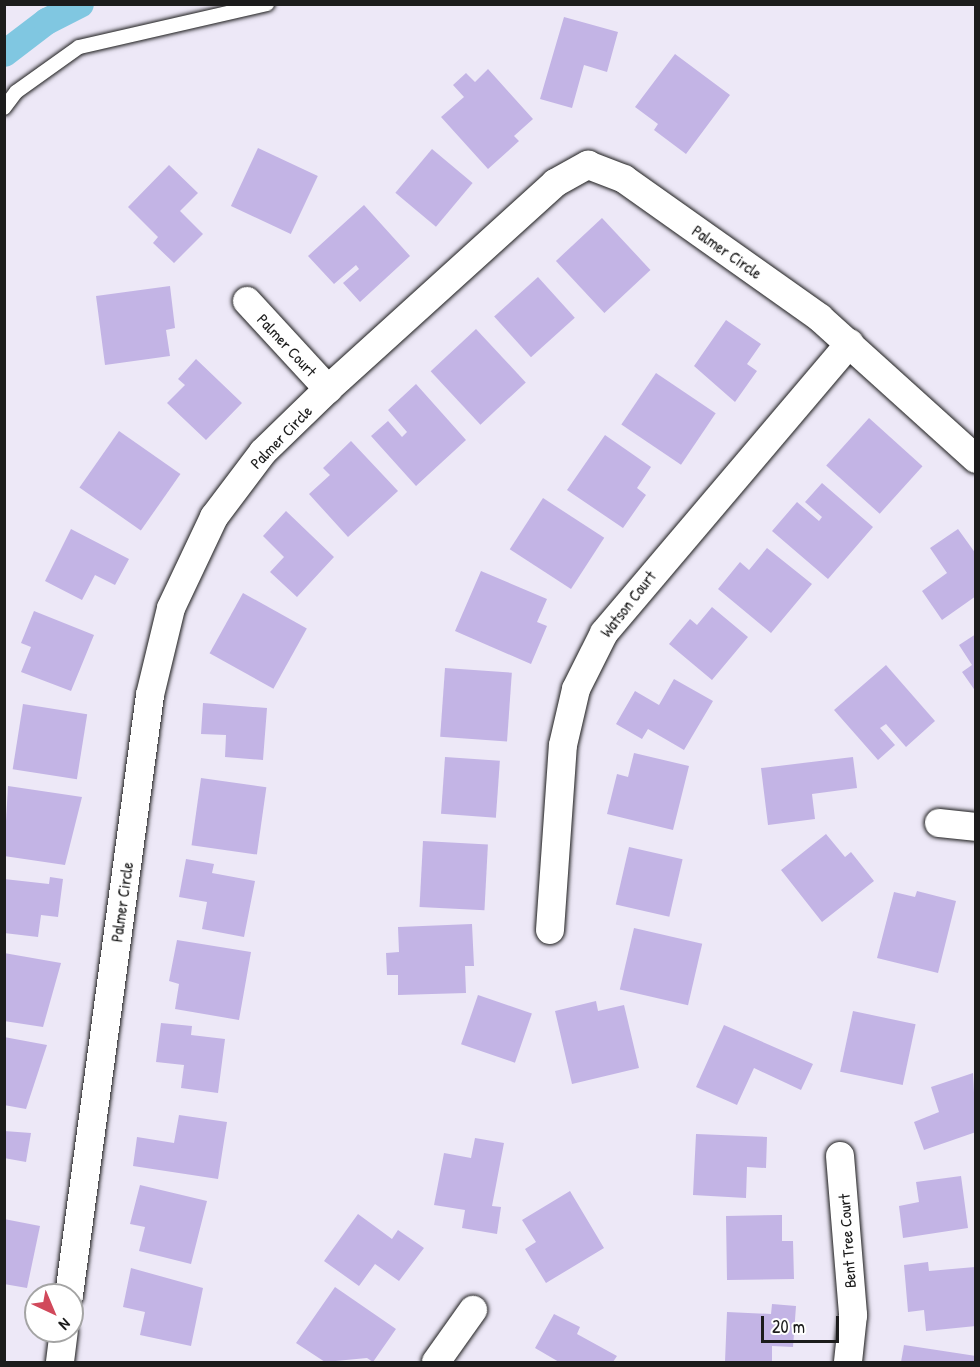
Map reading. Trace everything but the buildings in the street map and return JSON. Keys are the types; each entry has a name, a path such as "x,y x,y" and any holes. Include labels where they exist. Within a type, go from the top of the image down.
{"street":[{"name":"Palmer Circle","path":"71,1283 150,694 171,608 214,517 263,452 328,389 555,183 588,165 624,179 850,343 975,459"},
{"name":"Palmer Court","path":"247,301 328,389"},
{"name":"Watson Court","path":"550,930 563,746 576,689 604,633 850,343"},
{"path":"939,823 975,827"},
{"name":"Bent Tree Court","path":"840,1156 853,1314 848,1362"},
{"path":"436,1362 473,1310"},
{"path":"60,1362 62,1343"}],"lane":[{"path":"4,108 16,92 79,46 267,4"}],"waterway":[{"path":"4,53 46,21 80,4"}]}
